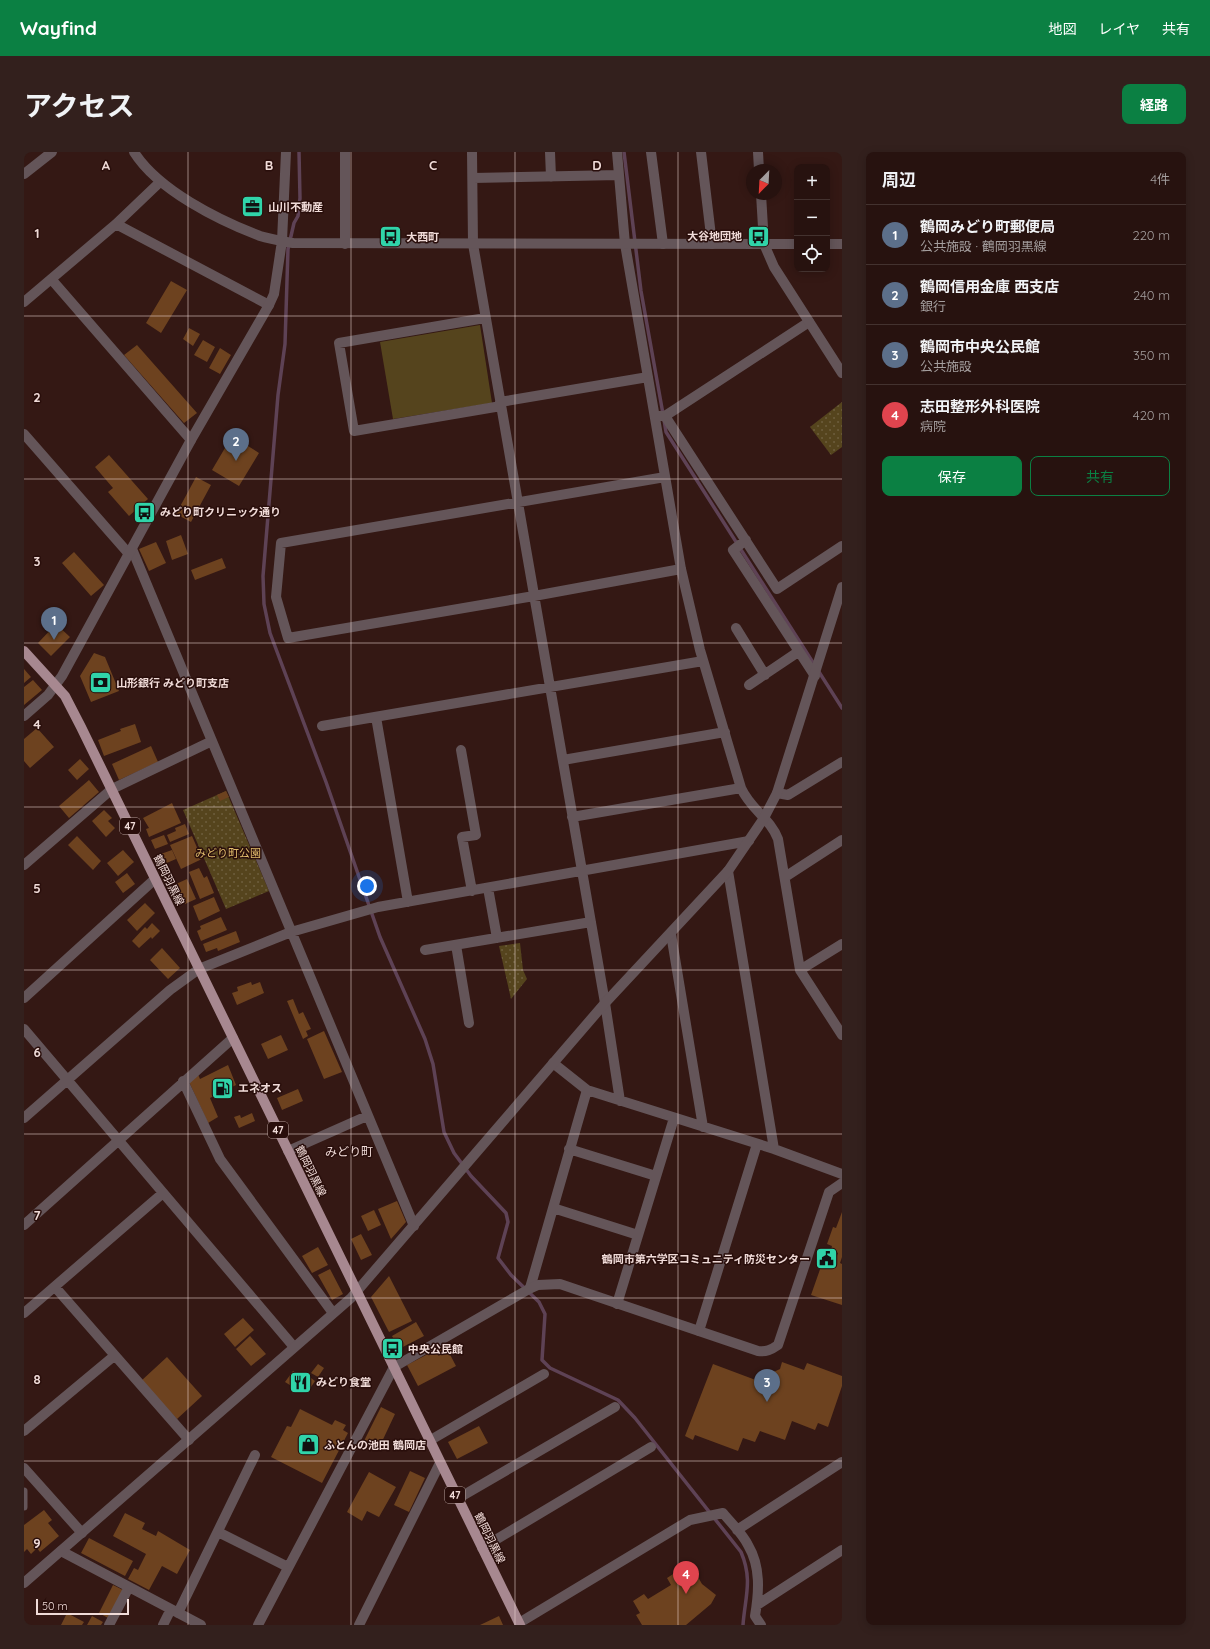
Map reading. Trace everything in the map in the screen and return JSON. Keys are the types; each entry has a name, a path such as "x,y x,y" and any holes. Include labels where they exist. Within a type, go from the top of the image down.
{"main road":[{"name":"鶴岡羽黒線","path":"24,651 65,696 78,721 519,1624"}],"street":[{"path":"24,174 52,152"},
{"path":"134,152 148,170 160,182 191,203 239,227 261,236 282,241 307,244 794,244"},
{"path":"24,716 48,696 56,685 191,440 269,306 274,294 282,241 286,152"},
{"path":"345,152 345,244"},
{"path":"472,152 473,244 605,1003 620,1101"},
{"path":"550,152 551,177"},
{"path":"617,152 625,244 648,377 660,416 665,477 681,569 703,661 741,788 747,800 774,828 778,839 800,970 842,1035"},
{"path":"652,152 663,244"},
{"path":"701,152 712,244"},
{"path":"758,152 759,164"},
{"path":"473,178 619,175"},
{"path":"24,302 52,280 116,224 160,182"},
{"path":"761,200 764,244 774,266 842,373"},
{"path":"116,224 269,306"},
{"path":"830,244 842,244"},
{"path":"52,280 191,440"},
{"path":"485,318 339,343 354,431 648,377"},
{"path":"660,416 809,322"},
{"path":"660,416 778,589 842,546"},
{"path":"24,434 131,551 212,741 414,1226"},
{"path":"665,477 281,543 276,597 288,638 681,569"},
{"path":"746,540 733,550 815,676"},
{"path":"24,1583 294,1348 357,1291 605,1003 671,934 728,871 750,841 777,793 842,587"},
{"path":"736,628 765,675"},
{"path":"749,685 798,652"},
{"path":"322,726 703,661"},
{"path":"376,717 408,902"},
{"path":"563,760 725,732"},
{"path":"24,865 112,789 212,741"},
{"path":"461,750 476,835 462,837 472,891"},
{"path":"777,793 788,795 842,762"},
{"path":"572,816 741,788"},
{"path":"785,877 842,840"},
{"path":"24,1118 170,990 199,969 292,932 378,907 750,841"},
{"path":"728,871 774,1149"},
{"path":"24,998 156,879"},
{"path":"488,888 497,938"},
{"path":"425,950 591,922"},
{"path":"671,934 703,1127"},
{"path":"800,970 842,944"},
{"path":"456,945 469,1023"},
{"path":"24,1030 294,1348"},
{"path":"24,1225 119,1141 183,1081 233,1038"},
{"path":"553,1063 586,1090 774,1149 842,1174"},
{"path":"183,1081 220,1159 333,1313"},
{"path":"529,1288 586,1090"},
{"path":"288,1151 367,1116"},
{"path":"617,1304 674,1118"},
{"path":"699,1331 757,1144"},
{"path":"569,1149 656,1176"},
{"path":"258,1625 394,1367 529,1288 550,1283 560,1284 758,1351 765,1352 778,1346 829,1192 842,1183"},
{"path":"24,1313 163,1193"},
{"path":"553,1208 638,1235"},
{"path":"54,1287 189,1440"},
{"path":"24,1431 114,1356"},
{"path":"429,1441 544,1374"},
{"path":"457,1499 615,1407"},
{"path":"482,1548 651,1447"},
{"path":"163,1625 174,1611 218,1532 255,1455"},
{"path":"737,1530 842,1462"},
{"path":"359,1625 440,1463"},
{"path":"24,1468 82,1533"},
{"path":"519,1624 690,1520 723,1513 749,1546 758,1574 759,1595 755,1616 761,1625"},
{"path":"218,1532 288,1567"},
{"path":"757,1605 842,1550"},
{"path":"61,1551 201,1625"},
{"path":"109,1625 129,1587"}],"lane":[{"path":"24,1491 24,1507"}],"green space":[{"path":"480,325 492,403 393,419 380,342"},
{"path":"842,402 842,447 831,455 810,427"},
{"name":"みどり町公園","path":"226,791 269,891 226,909 183,810"},
{"path":"520,943 523,970 527,979 511,999 499,946"}],"building":[{"path":"171,281 187,290 161,333 146,323"},
{"path":"189,328 200,334 193,346 183,339"},
{"path":"203,340 215,347 207,362 194,355"},
{"path":"137,345 197,413 184,423 124,355"},
{"path":"220,348 231,355 220,374 209,368"},
{"path":"232,436 259,453 239,486 212,470"},
{"path":"109,455 148,499 129,516 108,492 113,488 95,467"},
{"path":"196,477 211,485 191,522 176,514"},
{"path":"181,535 188,554 172,560 166,541"},
{"path":"156,542 166,563 149,571 139,549"},
{"path":"74,552 104,585 91,596 62,563"},
{"path":"222,558 226,568 195,580 191,570"},
{"path":"56,624 70,637 51,656 38,643"},
{"name":"山形銀行 みどり町支店","path":"94,653 105,657 119,691 91,702 80,676"},
{"path":"24,669 31,677 24,683"},
{"path":"33,680 42,690 24,705 24,687"},
{"path":"135,724 141,742 104,756 98,740 121,731 120,729"},
{"path":"37,728 54,747 30,768 24,761 24,739"},
{"path":"151,746 158,762 119,780 112,764"},
{"path":"80,759 89,769 77,780 68,770"},
{"path":"89,780 99,792 69,818 59,806"},
{"path":"226,791 229,797 220,801 217,795"},
{"path":"172,803 181,823 149,837 146,829 149,828 143,818"},
{"path":"104,810 112,818 108,821 115,828 106,837 92,821"},
{"path":"185,824 189,834 170,842 167,835 176,831 175,828"},
{"path":"164,835 168,844 155,849 151,840"},
{"path":"77,836 101,861 93,870 68,845"},
{"path":"192,836 202,859 181,869 170,845"},
{"path":"123,850 134,862 118,876 107,863"},
{"path":"172,850 176,859 162,865 158,855"},
{"path":"199,868 204,878 207,876 214,893 200,899 189,872"},
{"path":"127,873 135,884 123,893 115,882"},
{"path":"187,879 196,899 185,904 176,884"},
{"path":"214,897 220,911 199,921 193,906"},
{"path":"145,903 155,913 137,931 127,920"},
{"path":"221,917 227,930 201,941 197,931 201,929 200,926"},
{"path":"152,923 160,931 139,948 132,941 145,927 147,929"},
{"path":"236,931 240,942 218,951 217,948 206,952 203,944"},
{"path":"162,948 180,968 168,979 150,960"},
{"path":"251,982 252,985 260,982 264,993 237,1005 232,993 238,991 237,987"},
{"path":"293,999 299,1014 303,1012 311,1029 306,1031 308,1036 303,1039 287,1001"},
{"path":"324,1031 342,1072 324,1079 307,1039"},
{"path":"281,1035 288,1050 268,1059 261,1044"},
{"path":"228,1065 236,1085 210,1098 218,1117 208,1123 190,1084 190,1078 197,1072 200,1079"},
{"path":"298,1089 303,1101 282,1110 277,1098"},
{"path":"252,1113 255,1121 239,1128 234,1117 240,1115 241,1118"},
{"path":"397,1201 406,1222 391,1239 378,1209"},
{"path":"374,1210 381,1225 368,1231 361,1216"},
{"name":"鶴岡市第六学区コミュニティ防災センター","path":"842,1212 842,1257 840,1263 842,1264 842,1305 811,1295 824,1258 835,1261 838,1253 831,1250 832,1246 827,1244 833,1227 836,1228"},
{"path":"361,1234 372,1255 361,1260 351,1239"},
{"path":"318,1247 328,1265 312,1273 302,1256"},
{"path":"330,1269 343,1294 332,1300 318,1275"},
{"path":"389,1276 412,1321 389,1332 371,1297"},
{"path":"243,1318 254,1330 235,1347 224,1334"},
{"path":"416,1322 424,1336 399,1349 392,1336"},
{"path":"250,1336 266,1354 251,1366 236,1349"},
{"path":"445,1345 456,1366 418,1386 407,1365"},
{"path":"167,1357 202,1396 177,1419 141,1381"},
{"path":"782,1362 804,1370 807,1363 842,1376 842,1386 828,1427 818,1423 815,1430 792,1421 785,1440 760,1431 755,1442 743,1438 738,1451 695,1435 693,1440 685,1436 713,1364 761,1382 763,1377 780,1369"},
{"path":"318,1364 324,1368 318,1377 311,1373"},
{"name":"みどり食堂","path":"293,1371 305,1378 307,1375 315,1381 309,1390 304,1387 301,1392 285,1382"},
{"path":"381,1407 395,1414 378,1450 363,1443"},
{"name":"ふとんの池田 鶴岡店","path":"300,1409 332,1425 335,1420 346,1425 343,1430 348,1433 322,1483 271,1457 287,1426 291,1427"},
{"path":"479,1426 488,1443 457,1459 448,1442"},
{"path":"410,1471 425,1478 409,1512 394,1505"},
{"path":"369,1472 396,1487 379,1517 367,1511 362,1521 347,1512"},
{"path":"44,1510 52,1520 48,1523 59,1536 40,1552 37,1548 31,1554 27,1549 24,1552 24,1525"},
{"path":"125,1513 145,1523 142,1529 156,1536 158,1531 190,1550 177,1574 162,1566 149,1590 128,1579 134,1568 138,1570 146,1554 113,1536"},
{"path":"89,1538 133,1561 125,1576 81,1553"},
{"path":"690,1563 702,1584 716,1595 711,1604 686,1625 642,1625 636,1615 640,1613 633,1601 644,1594 648,1599 671,1585 667,1578"},
{"path":"113,1585 123,1590 108,1618 99,1613"},
{"path":"67,1613 84,1622 82,1625 61,1625"},
{"path":"92,1616 103,1622 101,1625 87,1625"},
{"path":"499,1616 503,1625 480,1625"}],"waterway":[{"path":"299,152 300,198 298,216 294,223 288,249 285,344 278,395 263,576 264,604 270,633 326,782 380,937 425,1039 433,1064 444,1132 454,1153 471,1176 506,1213 508,1222 498,1258 511,1275 539,1302 545,1314 542,1360 550,1368 618,1400 635,1418 741,1552 747,1571 747,1588 743,1625"},
{"path":"624,152 641,291 663,414"},
{"path":"664,420 666,432 842,708"}],"place":[{"name":"山川不動産","path":"253,207"},
{"name":"大谷地団地","path":"758,236"},
{"name":"大西町","path":"391,237"},
{"name":"鶴岡信用金庫 西支店","path":"236,461"},
{"name":"みどり町クリニック通り","path":"145,512"},
{"name":"鶴岡みどり町郵便局","path":"54,640"},
{"name":"山形銀行 みどり町支店","path":"100,683"},
{"name":"エネオス","path":"222,1088"},
{"name":"鶴岡市第六学区コミュニティ防災センター","path":"826,1259"},
{"name":"中央公民館","path":"392,1349"},
{"name":"みどり食堂","path":"300,1382"},
{"name":"鶴岡市中央公民館","path":"767,1402"},
{"name":"ふとんの池田 鶴岡店","path":"309,1445"},
{"name":"志田整形外科医院","path":"686,1594"}],"district":[{"name":"みどり町","path":"349,1151"}]}
